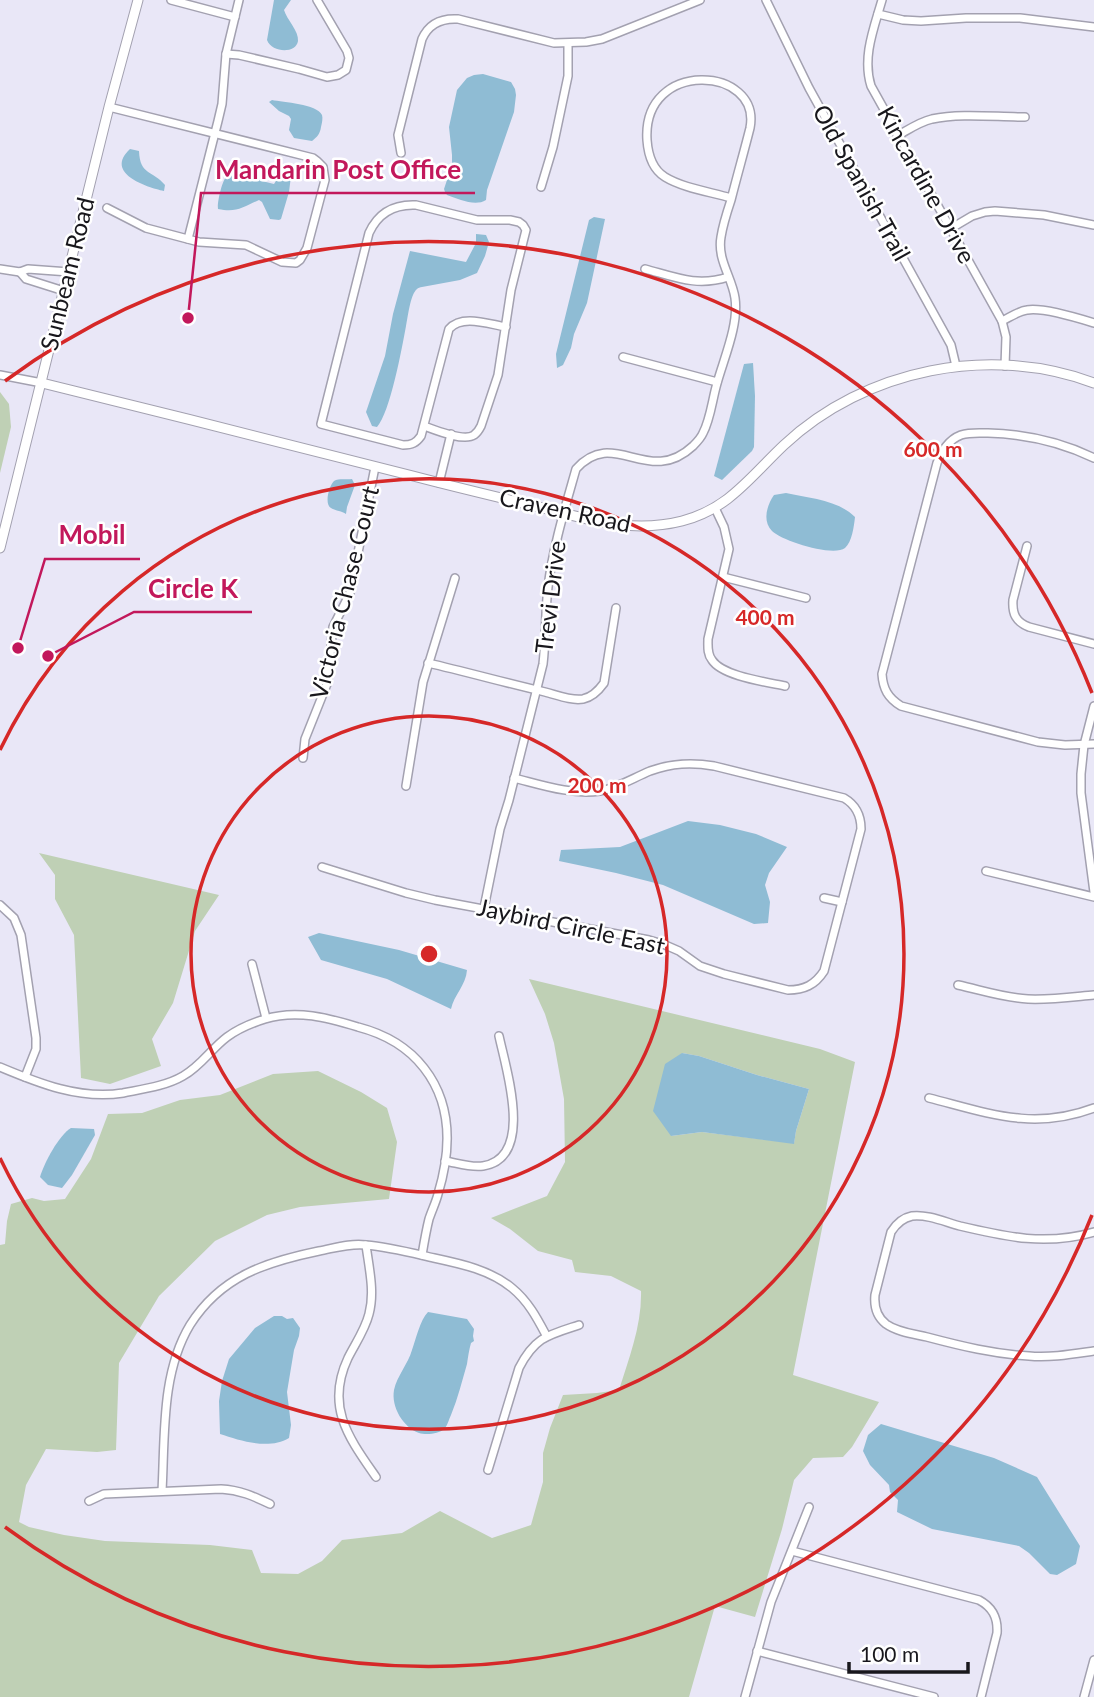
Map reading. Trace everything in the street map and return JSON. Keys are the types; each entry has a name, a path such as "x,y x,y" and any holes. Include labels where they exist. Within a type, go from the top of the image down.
{"street":[{"name":"Sunbeam Road","path":"0,548 138,0"},
{"path":"171,0 235,17"},
{"path":"188,239 222,104 226,54 239,0"},
{"path":"226,54 327,77 338,75 346,70 349,58 317,0"},
{"path":"401,153 398,135 422,39 436,22 458,19 540,40 568,44 602,39 700,0"},
{"name":"Old Spanish Trail","path":"766,0 809,88 951,345 956,366"},
{"name":"Kincardine Drive","path":"882,0 867,55 871,86 1002,321 1006,337 1005,366"},
{"path":"878,14 920,21 1020,18 1094,27"},
{"path":"541,187 553,147 568,76 568,44"},
{"name":"Trevi Drive","path":"484,908 499,829 537,691 545,643 548,589 576,469 594,454 614,453 654,462 672,459 691,448 704,432 735,318 736,300 720,249 721,235 750,128 749,107 736,89 719,82 683,82 658,99 652,111 647,133 650,157 659,173 668,179 731,198"},
{"path":"107,208 146,228 215,244 246,246 290,264 300,260 307,248 325,180 323,167 313,158 109,107"},
{"path":"897,136 932,119 967,116 1025,117"},
{"path":"424,426 465,438 472,437 481,426 498,375 506,327 511,290 526,230 519,222 477,220 416,205 388,210 374,223 369,233 321,424 411,445 421,436 449,329 453,324 468,321 506,327"},
{"path":"950,229 972,216 995,211 1044,215 1094,225"},
{"path":"0,269 20,272 27,269 69,272"},
{"path":"645,270 703,282 728,277"},
{"path":"20,272 26,279 64,291"},
{"path":"1002,321 1024,310 1033,309 1094,323"},
{"path":"623,357 717,382"},
{"name":"Craven Road","path":"0,375 42,383 564,513 613,524 646,527 685,520 715,508 741,488 807,426 843,402 878,385 915,373 956,366 1028,367 1063,373 1094,383"},
{"path":"1094,458 1034,437 1007,434 972,433 962,435 947,445 937,463 882,674 887,694 893,702 901,706 1025,738 1065,745 1094,744"},
{"path":"439,483 451,435"},
{"name":"Victoria Chase Court","path":"303,758 305,739 327,684 333,627 350,593 375,467"},
{"path":"715,508 724,527 729,548 708,639 709,654 712,661 728,672 785,686"},
{"path":"1027,546 1013,600 1013,611 1017,620 1029,627 1094,644"},
{"path":"723,577 806,598"},
{"path":"406,786 423,682 455,578"},
{"path":"428,663 537,691 584,699 599,690 606,674 616,608"},
{"path":"986,872 1094,895 1081,774 1084,745 1094,706"},
{"path":"514,778 562,790 599,791 616,787 665,766 696,763 844,799 856,808 861,829 842,902 824,898"},
{"name":"Jaybird Circle East","path":"322,867 435,900 656,942 678,951 700,966 788,990 807,987 824,971 842,902"},
{"path":"0,905 14,918 21,934 36,1038 36,1049 25,1077"},
{"path":"252,964 266,1018"},
{"path":"958,985 1012,998 1054,999 1094,995"},
{"path":"0,1067 41,1084 82,1093 119,1094 182,1077 199,1065 228,1036 266,1018 291,1014 323,1017 392,1039 418,1060 432,1079 442,1098 447,1128 445,1161 422,1255"},
{"path":"445,1161 485,1166 507,1152 512,1141 514,1129 510,1085 499,1036"},
{"path":"929,1098 1020,1119 1052,1118 1094,1108"},
{"path":"1094,1232 1060,1240 1033,1240 1004,1237 921,1216 907,1217 895,1225 891,1232 874,1304 877,1314 895,1329 997,1353 1031,1357 1094,1352"},
{"path":"162,1490 168,1395 171,1371 179,1346 190,1325 219,1291 259,1266 347,1245 366,1245 474,1267 513,1289 537,1317 546,1335"},
{"path":"366,1245 372,1290 371,1305 365,1328 347,1360 339,1391 340,1410 346,1430 376,1477"},
{"path":"488,1470 519,1368 526,1355 546,1335 579,1325"},
{"path":"89,1501 104,1494 162,1490 235,1490 270,1504"},
{"path":"745,1697 771,1602 809,1507"},
{"path":"792,1551 979,1600 992,1611 998,1633 981,1697"},
{"path":"757,1651 934,1697"},
{"path":"1084,1697 1094,1660"}],"green space":[{"path":"0,392 9,404 11,427 0,473"},
{"path":"39,853 219,895 195,931 173,1003 152,1039 161,1066 110,1084 81,1078 74,935 55,899 55,875"},
{"path":"529,979 820,1049 855,1062 793,1375 879,1402 843,1457 813,1458 794,1480 755,1617 715,1606 689,1697 0,1697 0,1245 5,1244 11,1204 32,1198 44,1201 65,1199 91,1159 108,1114 142,1113 180,1100 220,1095 273,1074 318,1071 387,1108 397,1142 389,1199 300,1207 267,1215 215,1241 159,1296 119,1363 116,1450 97,1452 46,1449 26,1485 19,1522 64,1535 105,1541 210,1545 252,1550 261,1573 298,1574 322,1561 342,1540 402,1533 440,1511 492,1538 531,1525 543,1482 543,1453 563,1395 619,1390 634,1341 641,1304 641,1291 611,1276 575,1272 572,1260 538,1251 491,1218 547,1196 565,1162 564,1099 554,1043 545,1014","holes":["682,1053 809,1089 794,1143 702,1132 671,1136"]}],"water":[{"path":"274,0 291,0 284,10 297,33 298,41 289,50 278,49 267,40"},
{"path":"483,74 511,82 516,95 514,112 486,200 472,203 447,195 444,189 452,165 449,127 457,90 467,78"},
{"path":"272,100 307,106 319,111 322,119 318,135 312,141 294,138 289,130 291,119 269,102"},
{"path":"130,149 139,151 142,165 165,185 164,191 138,182 125,172 123,158"},
{"path":"285,172 291,176 281,219 270,219 259,200 235,210 218,209 220,192 227,176 233,174 274,184 281,173"},
{"path":"594,217 605,219 587,303 571,348 563,365 557,368 556,354 589,220"},
{"path":"476,234 486,235 489,242 477,273 460,280 420,287 415,292 391,395 382,420 377,427 372,426 366,412 385,356 410,251 466,262 476,243"},
{"path":"753,363 754,447 722,480 714,476 744,364"},
{"path":"352,479 355,485 346,514 331,508 328,499 332,483"},
{"path":"786,493 832,503 855,517 852,534 845,548 830,551 819,549 796,543 772,531 766,518 769,503 774,495"},
{"path":"688,821 756,834 787,847 769,873 765,885 770,902 768,923 754,924 663,885 559,861 561,850 620,847"},
{"path":"319,933 399,950 467,970 466,975 451,1009 387,979 321,960 308,937"},
{"path":"682,1053 809,1089 794,1144 702,1132 671,1136 653,1111 665,1064"},
{"path":"71,1128 94,1129 95,1135 62,1188 48,1185 40,1177 42,1171 57,1143"},
{"path":"428,1312 467,1319 474,1329 474,1341 471,1343 460,1390 446,1427 432,1434 419,1433 408,1426 394,1403 394,1390 420,1325"},
{"path":"274,1316 293,1318 300,1328 287,1392 291,1425 289,1438 264,1444 220,1434 219,1401 229,1359 255,1328"},
{"path":"881,1424 994,1458 1037,1477 1080,1546 1076,1564 1057,1575 1050,1574 1019,1546 932,1529 897,1512 898,1500 890,1492 889,1485 870,1465 863,1451 868,1435"}],"place":[{"name":"Mandarin Post Office","path":"188,318"},
{"name":"Mobil","path":"18,648"},
{"name":"Circle K","path":"48,656"}]}
